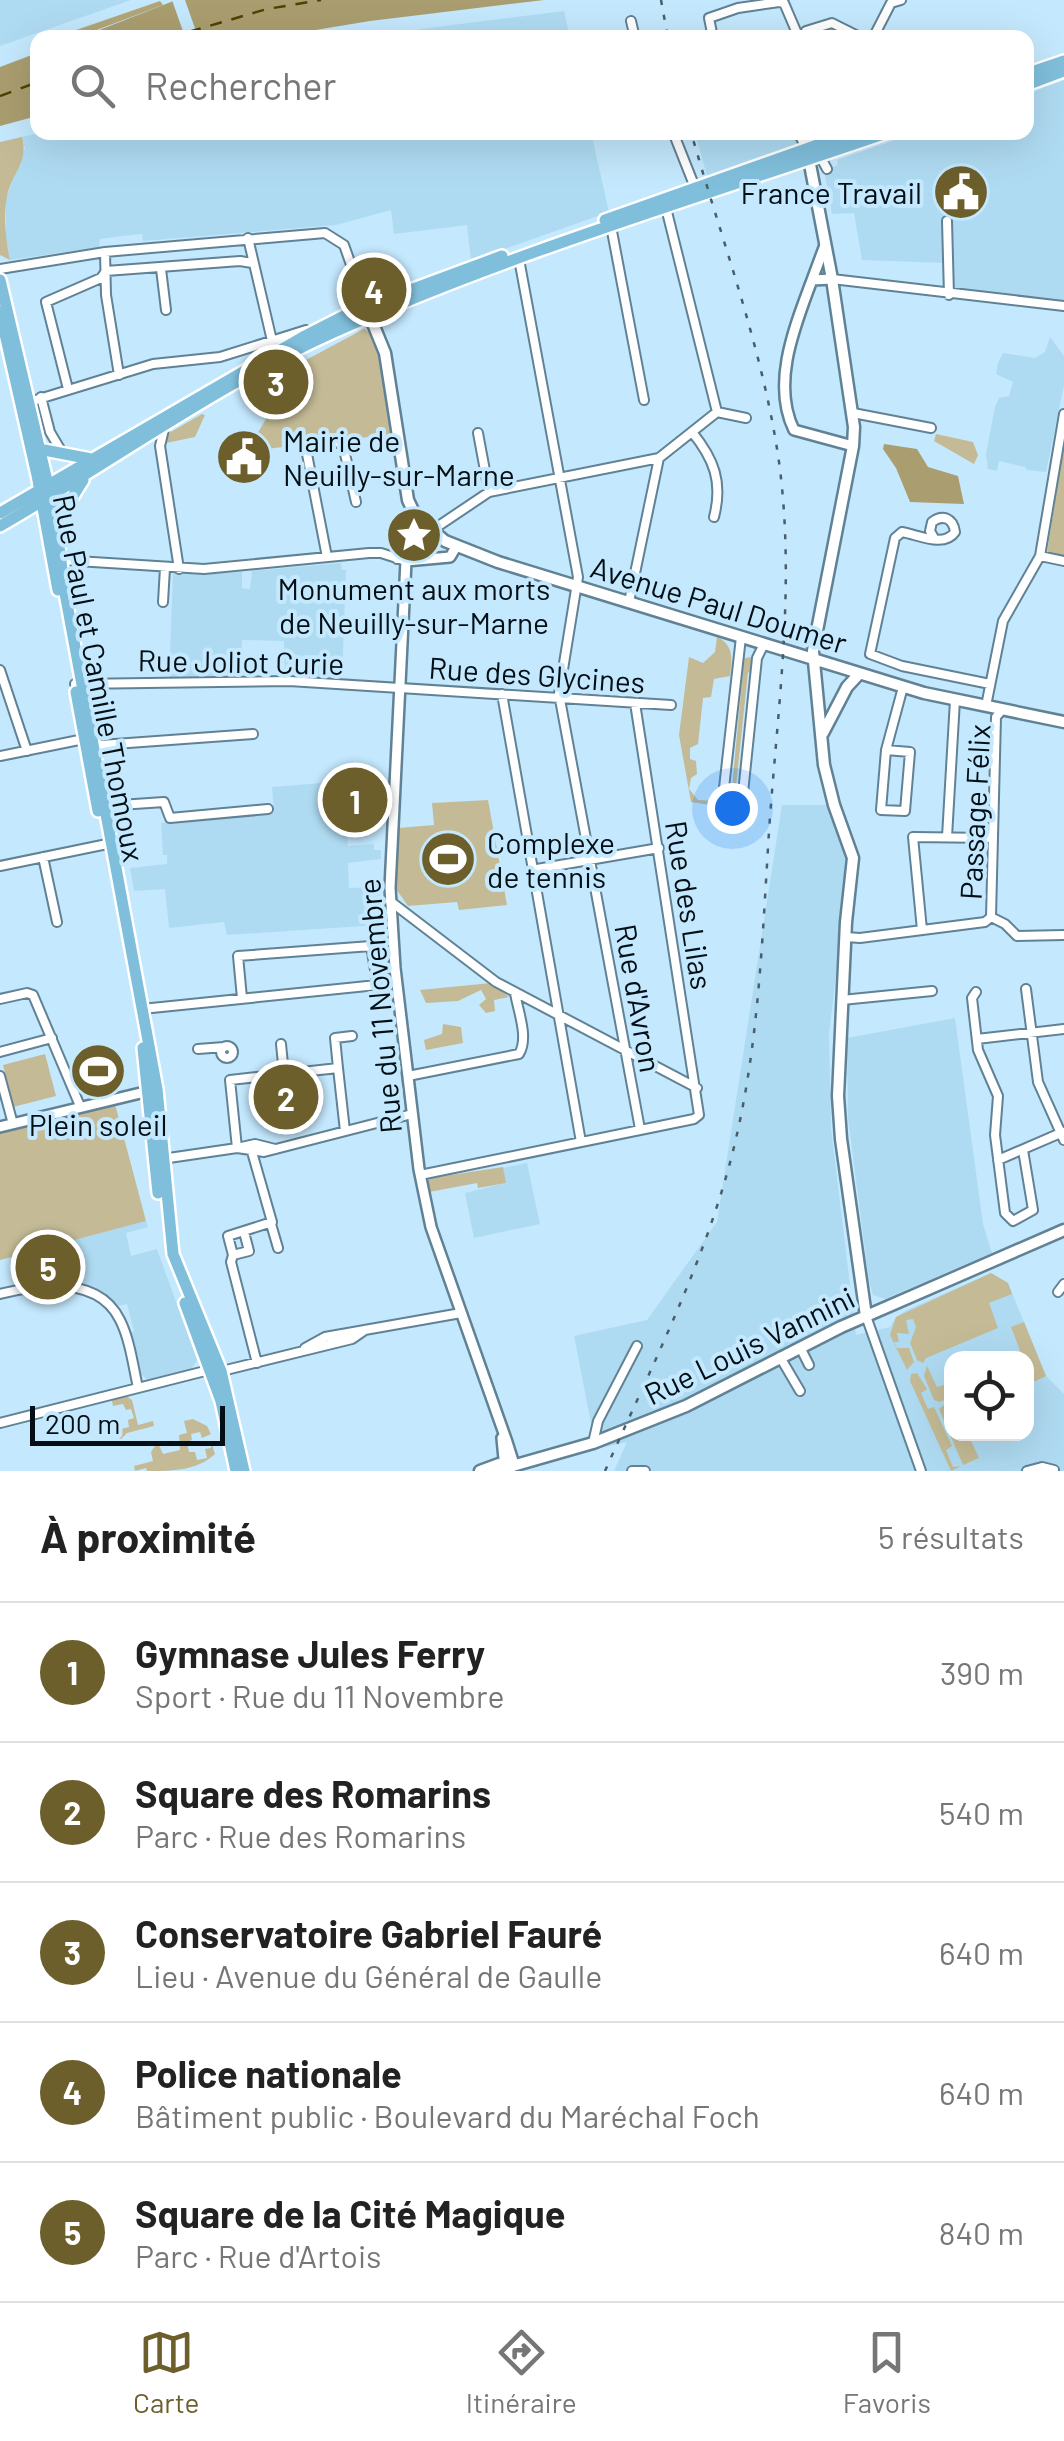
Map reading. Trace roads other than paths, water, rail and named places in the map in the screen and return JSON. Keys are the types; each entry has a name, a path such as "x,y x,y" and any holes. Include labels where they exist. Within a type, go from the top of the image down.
{"main road":[{"path":"1034,71 1064,61"},
{"path":"1034,81 1064,71"},
{"path":"0,513 88,473 275,352 519,258 750,180 768,168 812,155 837,140"},
{"path":"0,526 91,458 320,328 369,314 416,288 696,190 862,140"},
{"path":"812,155 832,279 839,294 858,448 814,659"},
{"path":"0,280 30,401"},
{"path":"0,312 30,401"},
{"name":"Avenue Paul Doumer","path":"369,314 385,354 408,500 428,533 449,547 902,687 1064,722"},
{"name":"Rue Paul et Camille Thomoux","path":"30,401 25,422 60,541 78,684"},
{"name":"Rue Paul et Camille Thomoux","path":"30,401 78,684 129,942 173,1254 215,1370 244,1471"},
{"path":"856,413 814,659 832,792 855,838 859,855 852,924 846,937 838,1108 866,1316"},
{"path":"38,446 91,458"},
{"path":"60,541 68,504 88,473"},
{"path":"842,669 846,687"},
{"path":"822,736 846,687 858,674"},
{"name":"Rue Paul et Camille Thomoux","path":"89,742 105,806 108,844"},
{"name":"Rue Paul et Camille Thomoux","path":"151,1090 161,1224 172,1265 215,1370 236,1471"},
{"name":"Rue Louis Vannini","path":"489,1469 534,1461 593,1443 686,1406 866,1316 1064,1230"}],"street":[{"path":"877,30 890,3 900,0"},
{"path":"711,30 709,18 742,7 783,2 801,30"},
{"path":"631,22 632,30"},
{"path":"816,30 832,23 846,30"},
{"path":"676,140 696,190"},
{"path":"803,140 827,169"},
{"path":"666,208 718,412"},
{"path":"947,221 949,294"},
{"path":"611,226 644,400"},
{"path":"0,269 106,252 330,234 347,251 369,314"},
{"path":"63,454 30,401 178,359 275,352 248,238"},
{"path":"826,242 798,317 782,384 794,430 853,446"},
{"path":"106,252 106,295 118,375"},
{"name":"Rue d'Avron","path":"519,258 578,577 560,699 640,1129"},
{"path":"106,271 252,264"},
{"path":"161,270 166,310"},
{"path":"68,388 46,302 101,278 106,271"},
{"path":"812,280 832,279 1064,306"},
{"path":"428,533 489,492 659,458 718,412 746,418"},
{"path":"856,413 931,428"},
{"path":"986,706 1003,621 1040,556 1064,414"},
{"path":"165,426 160,446 180,569"},
{"path":"692,432 712,458 718,502 714,517"},
{"path":"478,433 489,492"},
{"path":"148,436 160,446"},
{"path":"326,557 306,449 342,441 356,502"},
{"path":"629,602 659,458"},
{"path":"402,560 397,543 404,523 414,514"},
{"path":"934,538 902,532 895,538 870,654 902,666 990,684"},
{"name":"Avenue Paul Doumer","path":"402,560 450,557 449,547"},
{"path":"61,560 180,569 381,552 402,560"},
{"path":"1040,556 1064,561"},
{"name":"Rue du 11 Novembre","path":"402,560 390,901 412,1114 420,1175 437,1250 509,1464"},
{"path":"163,602 165,568"},
{"path":"741,637 724,788 730,799 743,793 757,658 764,644"},
{"path":"740,652 757,658"},
{"path":"0,670 26,751"},
{"name":"Rue Joliot Curie","path":"78,684 289,681 400,688"},
{"path":"886,750 910,752 904,811 882,810 886,750 902,687"},
{"name":"Rue des Glycines","path":"400,688 670,705"},
{"path":"502,694 581,1142"},
{"path":"947,837 956,700"},
{"name":"Rue des Lilas","path":"635,703 699,1114 640,1129"},
{"name":"Passage Félix","path":"991,918 996,718 1002,710"},
{"path":"0,756 89,742 253,734"},
{"path":"105,806 164,802 170,818 268,809"},
{"path":"922,930 913,838 991,838"},
{"path":"0,866 108,844"},
{"path":"531,870 658,848"},
{"path":"43,857 57,922"},
{"path":"390,901 515,993 697,1088"},
{"path":"846,937 985,922 991,918 1005,924 1017,936 1064,936"},
{"path":"140,1009 377,985 371,946 238,956 242,998"},
{"path":"375,970 395,968"},
{"path":"998,1160 1063,1135 1038,1082 1026,989"},
{"path":"842,1000 932,991"},
{"path":"0,992 1,999 27,992 34,995 80,1106"},
{"path":"976,992 972,998 980,1056 998,1096 994,1135 1006,1216 1017,1220 1030,1214 1034,1205 1023,1150"},
{"path":"408,1076 519,1054 524,1048 515,993"},
{"path":"977,1039 1064,1029"},
{"path":"346,1130 335,1038 352,1036"},
{"path":"0,1052 52,1038"},
{"path":"281,1044 284,1074"},
{"path":"198,1050 234,1050 228,1058 237,1148"},
{"path":"230,1080 338,1068"},
{"path":"0,1076 13,1124"},
{"path":"0,1127 151,1090"},
{"path":"162,1160 237,1148 275,1149 412,1114"},
{"path":"420,1175 640,1129"},
{"path":"252,1149 278,1248"},
{"path":"256,1359 228,1236 271,1224"},
{"path":"233,1255 248,1251 244,1232"},
{"path":"0,1294 42,1285 66,1286 107,1303 126,1333 138,1388"},
{"path":"0,1423 256,1359 298,1353 352,1339 365,1330 460,1313"},
{"path":"866,1316 921,1469"},
{"path":"593,1443 598,1421 637,1346"},
{"path":"800,1347 808,1365"},
{"path":"780,1357 800,1391"},
{"path":"489,1469 502,1439"},
{"path":"1027,1471 1042,1467 1054,1471 1064,1466"},
{"path":"632,1471 645,1471"}],"railway":[{"path":"661,0 667,30"},
{"path":"605,1471 703,1247 739,1127 758,994 784,639 784,506 772,420 752,337 693,140"}],"place":[{"name":"France Travail","path":"961,192"},
{"name":"Police nationale","path":"374,290"},
{"name":"Conservatoire Gabriel Fauré","path":"276,382"},
{"name":"Mairie de Neuilly-sur-Marne","path":"244,457"},
{"name":"Monument aux morts de Neuilly-sur-Marne","path":"414,535"},
{"name":"Gymnase Jules Ferry","path":"355,800"},
{"name":"Complexe de tennis","path":"448,859"},
{"name":"Plein soleil","path":"98,1071"},
{"name":"Square des Romarins","path":"286,1097"},
{"name":"Square de la Cité Magique","path":"48,1267"}]}
